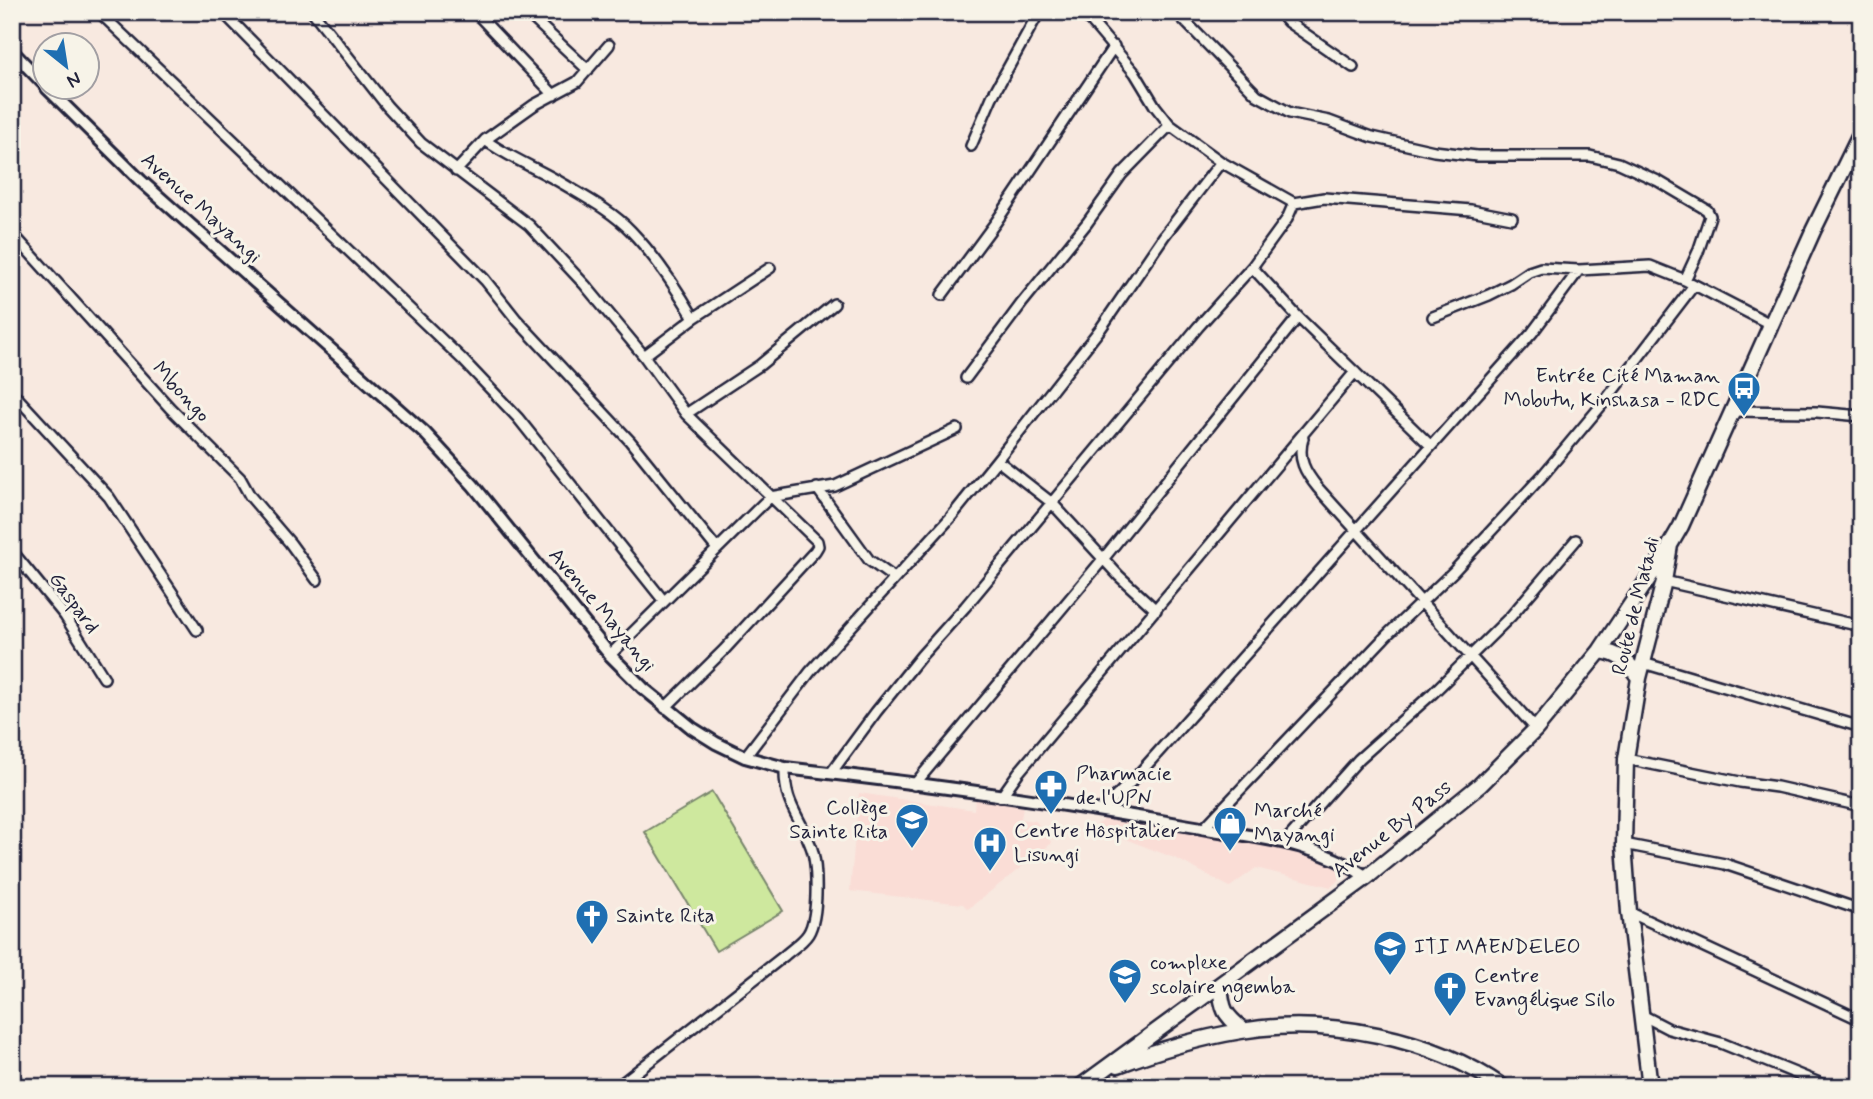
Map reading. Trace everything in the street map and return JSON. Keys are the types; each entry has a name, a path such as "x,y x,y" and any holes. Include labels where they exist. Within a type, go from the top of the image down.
{"highway":[{"name":"Route de Matadi","path":"1650,1087 1629,912 1624,844 1626,759 1639,678 1664,581 1670,545 1861,132"},
{"name":"Avenue By Pass","path":"1080,1087 1367,877 1480,785 1536,729 1600,651 1670,545"},
{"path":"1600,651 1611,652 1626,660 1639,678"},
{"path":"1220,985 1227,1017 1243,1030"},
{"path":"1103,1070 1169,1046 1243,1030 1293,1026 1395,1038 1443,1054 1478,1070 1503,1087"}],"street":[{"path":"99,12 462,359 518,418 663,600"},
{"path":"223,12 485,280 516,319 630,440 717,549"},
{"path":"313,12 387,106 421,143 529,225 644,356 686,414 817,541 818,546 724,650 665,708"},
{"path":"475,12 554,95"},
{"path":"526,12 588,70"},
{"path":"971,146 992,97 1039,12"},
{"path":"1083,12 1135,73 1170,125 1221,162 1294,203 1324,198 1471,210 1512,218"},
{"path":"1176,12 1257,96 1290,113 1329,121 1372,137 1434,151 1477,156 1590,156 1619,163 1658,181 1707,210 1710,216 1689,283 1614,390 1543,475 1203,829"},
{"path":"1279,12 1288,22 1353,67"},
{"path":"456,171 485,140 534,105 577,82 610,45"},
{"path":"942,295 996,222 1114,46"},
{"name":"Avenue Mayangi","path":"12,51 32,72"},
{"name":"Avenue Mayangi","path":"61,102 141,181 424,432 473,485 610,655 665,708 700,733 745,757 785,768 1102,810 1285,842 1343,861 1367,877"},
{"path":"966,378 1122,174 1170,125"},
{"path":"485,140 593,201 631,230 678,290 694,318"},
{"path":"745,757 810,671 951,517 997,460 1101,328 1164,236 1221,162"},
{"path":"831,773 921,656 1252,267 1287,219 1294,203"},
{"name":"Mbongo","path":"12,233 170,408 240,478 250,496 290,542 317,580"},
{"path":"1433,317 1458,309 1511,284 1529,271 1541,268 1579,270 1650,265 1772,325"},
{"path":"1252,267 1298,317 1431,446"},
{"path":"644,356 694,318 770,268"},
{"path":"1102,810 1137,776 1532,333 1579,270"},
{"path":"686,414 760,365 834,304"},
{"path":"914,785 1104,558 1298,317"},
{"path":"1001,797 1018,773 1355,372"},
{"path":"12,392 109,497 197,630"},
{"path":"1732,411 1817,412 1861,416"},
{"path":"610,655 770,497 835,486 957,429"},
{"path":"1304,433 1300,456 1305,471 1329,503 1536,729"},
{"path":"997,460 1052,503 1156,610"},
{"path":"817,488 869,560 894,578"},
{"path":"1285,842 1359,759 1382,741 1511,616 1576,540"},
{"name":"Gaspard","path":"12,551 65,616 104,678"},
{"path":"1664,581 1861,626"},
{"path":"1643,663 1861,727"},
{"path":"1626,759 1777,787 1861,806"},
{"path":"617,1087 809,933 814,921 815,904 812,847 786,793 785,768"},
{"path":"1624,844 1725,864 1861,910"},
{"path":"1629,912 1849,1017 1861,1020"},
{"path":"1640,1014 1670,1029 1721,1043 1829,1087"}],"shaded area":[{"name":"Collège Sainte Rita","path":"859,793 974,810 975,799 1023,807 1021,819 1036,821 1052,843 968,909 963,904 850,891"},
{"name":"Marché Mayangi","path":"1107,817 1284,846 1348,871 1331,887 1256,868 1230,887 1177,859 1094,827"}],"green space":[{"path":"712,792 783,911 716,951 645,832"}],"place":[{"name":"Entrée Cité Maman Mobutu, Kinshasa - RDC","path":"1744,418"},
{"name":"Pharmacie de l'UPN","path":"1051,816"},
{"name":"Collège Sainte Rita","path":"912,850"},
{"name":"Marché Mayangi","path":"1230,853"},
{"name":"Centre Hôspitalier Lisungi","path":"990,873"},
{"name":"Sainte Rita","path":"592,946"},
{"name":"ITI MAENDELEO","path":"1390,977"},
{"name":"complexe scolaire ngemba","path":"1125,1005"},
{"name":"Centre Evangélique Silo","path":"1450,1018"}]}
